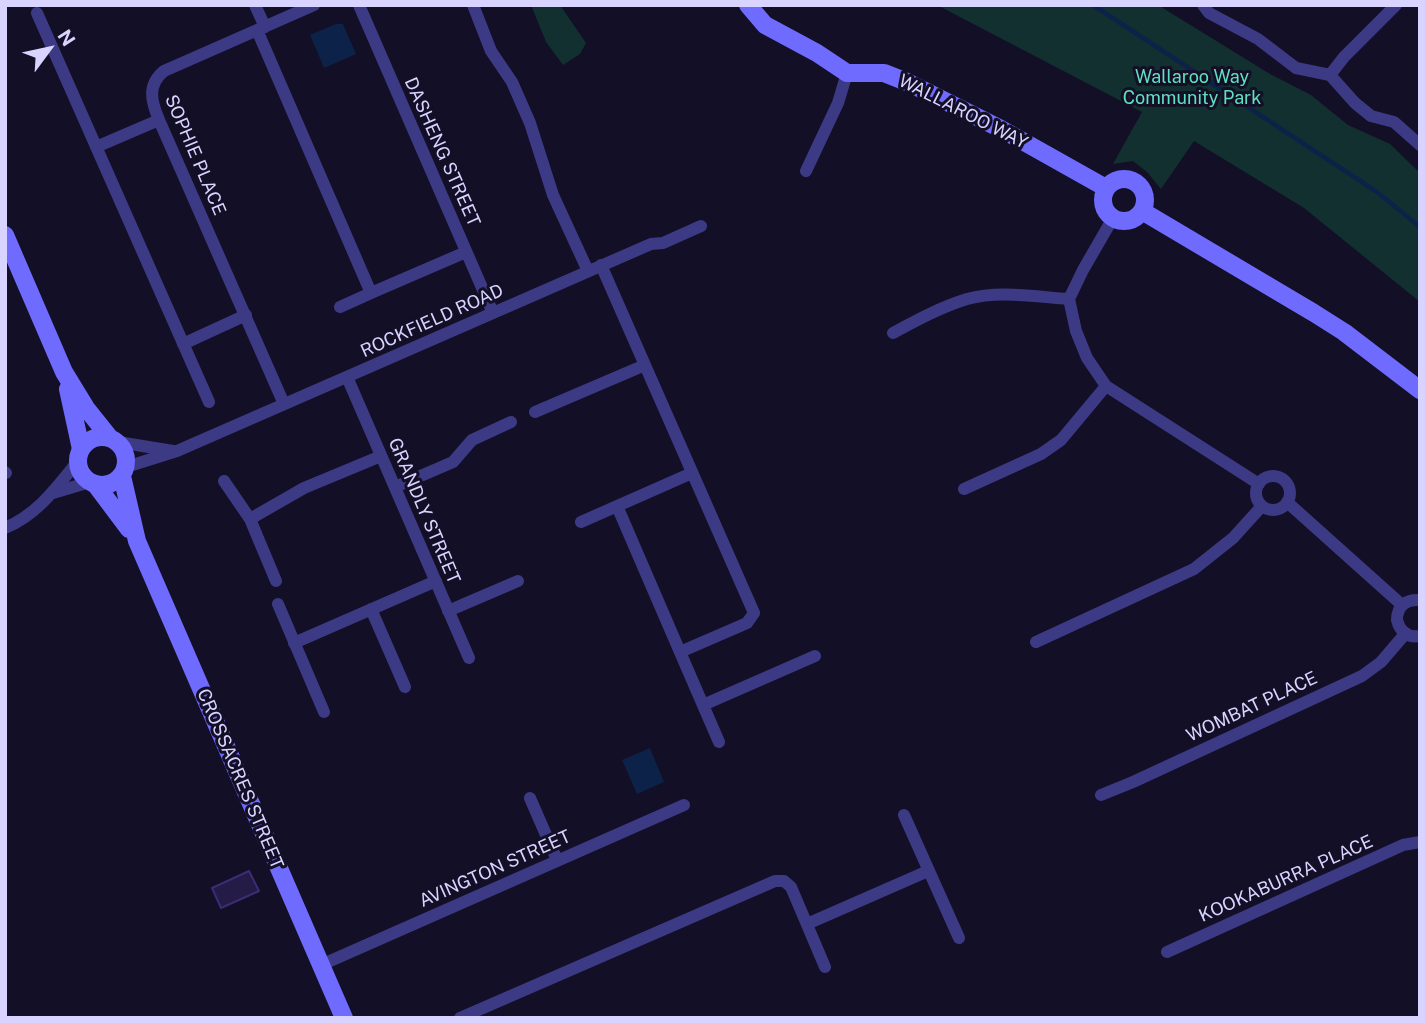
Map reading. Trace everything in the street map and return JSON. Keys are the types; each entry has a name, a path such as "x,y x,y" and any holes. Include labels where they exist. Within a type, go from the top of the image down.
{"street":[{"path":"255,5 261,28 371,293"},
{"name":"SOPHIE PLACE","path":"284,404 159,120 151,93 158,76 164,71 314,5"},
{"name":"DASHENG STREET","path":"359,5 493,313"},
{"path":"473,5 491,51 517,92 530,122 553,195 589,271"},
{"path":"748,5 765,25 817,53 847,73 838,103 806,171"},
{"path":"1203,5 1209,13 1258,39 1296,68 1330,75 1355,103 1371,116 1395,122 1420,145"},
{"path":"1330,75 1344,57 1396,5"},
{"path":"37,13 209,402"},
{"name":"WALLAROO WAY","path":"847,73 884,73 907,82 1001,129 1107,188"},
{"path":"96,147 159,120"},
{"path":"1118,180 1132,181 1143,190 1145,197 1142,211 1132,219 1113,218 1104,208 1107,188 1118,180"},
{"path":"1142,211 1344,332 1420,390"},
{"path":"1113,218 1069,299 1076,331 1087,358 1106,386 1259,484"},
{"name":"ROCKFIELD ROAD","path":"124,472 650,244 663,243 701,226"},
{"path":"5,235 64,372 86,408 125,453 124,472 112,484 93,484 53,493"},
{"path":"340,307 466,252"},
{"path":"601,265 754,612 747,623 680,652"},
{"path":"893,333 932,312 969,299 1001,295 1069,299"},
{"path":"183,344 246,315"},
{"path":"535,412 645,365"},
{"path":"64,372 83,477 93,484"},
{"name":"GRANDLY STREET","path":"347,377 469,658"},
{"path":"964,489 1041,454 1061,440 1106,386"},
{"path":"395,487 453,462 471,440 511,422"},
{"path":"5,528 19,523 39,508 93,438 177,451"},
{"path":"250,519 304,488 381,456"},
{"name":"CROSSACRES STREET","path":"124,472 137,541 344,1018"},
{"path":"581,522 692,473"},
{"path":"1273,476 1284,481 1290,491 1287,502 1278,509 1262,506 1257,498 1259,484 1273,476"},
{"path":"224,481 250,519 276,581"},
{"name":"CROSSACRES STREET","path":"93,484 137,541"},
{"path":"1287,502 1402,605"},
{"path":"617,506 719,742"},
{"path":"1036,642 1194,569 1233,538 1262,506"},
{"path":"294,643 436,581"},
{"path":"449,611 518,581"},
{"path":"1420,600 1407,601 1402,605 1397,620 1405,634 1420,636"},
{"path":"278,604 324,712"},
{"path":"371,609 405,687"},
{"name":"WOMBAT PLACE","path":"1101,795 1363,676 1381,662 1405,634"},
{"path":"703,705 815,656"},
{"path":"530,798 557,860"},
{"name":"AVINGTON STREET","path":"321,965 684,805"},
{"path":"904,815 959,938"},
{"name":"KOOKABURRA PLACE","path":"1167,952 1403,845 1420,842"},
{"path":"807,924 929,871"},
{"path":"460,1018 775,881 783,881 791,887 825,967"}],"green space":[{"path":"531,5 560,5 586,43 580,54 563,65 546,42"},
{"name":"Wallaroo Way Community Park","path":"937,5 1158,5 1270,74 1311,95 1348,125 1390,144 1420,173 1420,302 1304,208 1194,141 1161,189 1147,172 1133,161 1113,164 1142,112"}],"water":[{"path":"336,24 343,24 356,54 324,68 310,35"},
{"path":"650,748 664,782 637,794 622,760"}],"building":[{"path":"249,871 259,891 221,908 212,888"}],"waterway":[{"path":"1093,5 1377,192 1420,227"}]}
